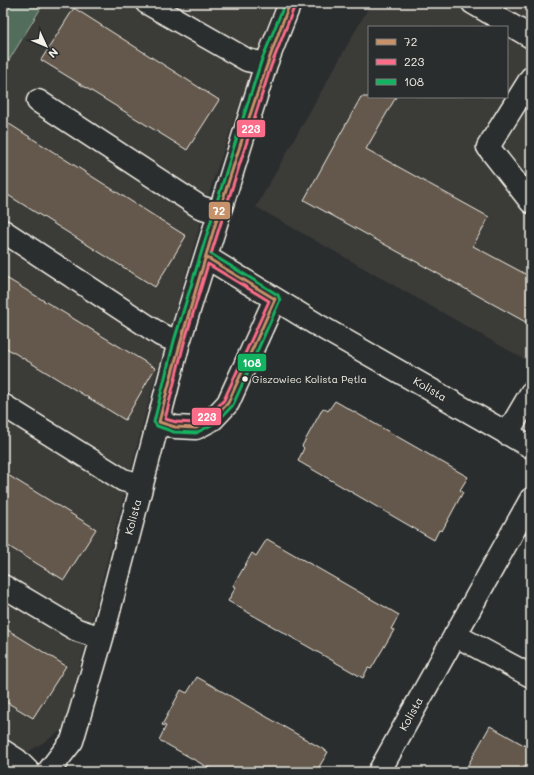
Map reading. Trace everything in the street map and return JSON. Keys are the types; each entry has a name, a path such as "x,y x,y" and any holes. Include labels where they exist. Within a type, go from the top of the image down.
{"street":[{"path":"147,3 247,60 266,64"},
{"name":"Kolista","path":"48,772 72,740 102,638 179,342 266,64 290,3"},
{"path":"473,3 531,37"},
{"path":"531,78 488,147 531,202"},
{"path":"38,102 200,207 219,213"},
{"path":"3,231 161,335 179,342"},
{"name":"Kolista","path":"206,257 275,299 531,447"},
{"path":"159,422 175,427 196,428 212,419 228,403 275,299"},
{"path":"507,434 531,393"},
{"path":"3,405 123,480 142,485"},
{"name":"Kolista","path":"379,772 531,499"},
{"path":"3,586 77,630 102,638"},
{"path":"455,635 531,676"},
{"path":"3,751 17,760 29,772"}],"shaded area":[{"path":"44,3 275,3 213,181 151,393 63,730 3,768 3,70"},
{"path":"371,3 531,3 531,363 256,207"}],"green space":[{"path":"3,3 44,3 3,70"}],"building":[{"path":"74,8 219,100 187,150 41,60"},
{"path":"361,97 395,98 366,149 489,217 473,246 531,277 531,325 304,200"},
{"path":"3,120 186,236 155,287 3,192"},
{"path":"3,276 155,368 125,420 3,346"},
{"path":"335,401 468,477 460,490 463,492 442,531 439,530 434,540 298,461 304,448 302,446 323,408 328,411"},
{"path":"3,472 96,529 64,580 3,543"},
{"path":"267,539 399,615 391,629 394,630 371,669 368,668 363,678 228,601 236,587 233,586 252,553 256,556"},
{"path":"3,627 66,666 33,718 3,700"},
{"path":"197,677 328,752 316,772 216,772 159,740 166,726 162,725 181,690 187,693"},
{"path":"490,726 531,749 531,772 464,772"}],"transit line":[{"name":"108","path":"211,254 278,295 280,300 233,405 217,422 196,433 174,432 157,426 154,422 174,341 261,62 285,3"},
{"name":"72","path":"159,422 180,343 219,212 261,81 290,3"},
{"name":"223","path":"211,254 271,66 295,5"},
{"name":"72","path":"206,257 275,299"},
{"name":"223","path":"208,264 269,301 224,400 210,415 195,423 176,422 165,419 184,343 208,264"},
{"name":"72","path":"159,422 175,427 196,428 213,419 228,403 275,299"}],"place":[{"name":"Giszowiec Kolista Pętla","path":"245,379"}]}
